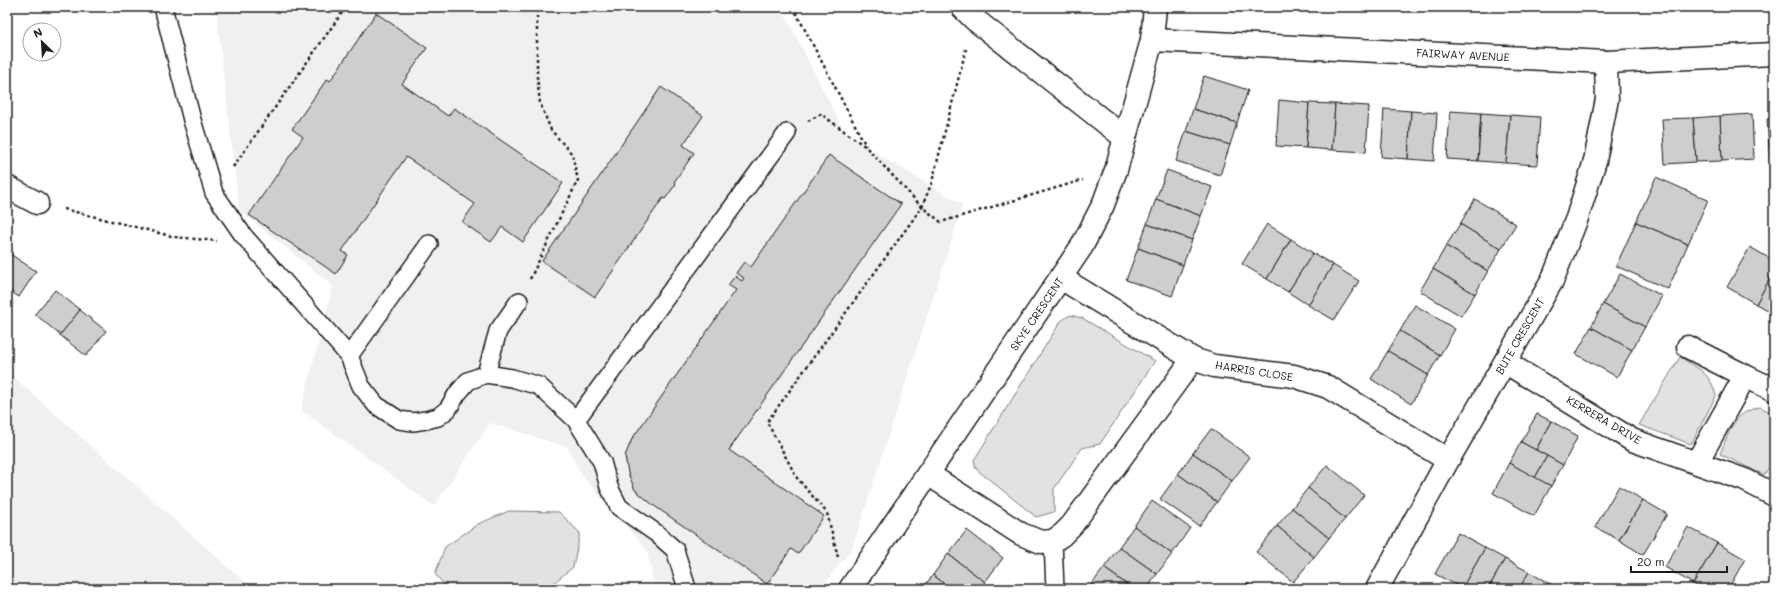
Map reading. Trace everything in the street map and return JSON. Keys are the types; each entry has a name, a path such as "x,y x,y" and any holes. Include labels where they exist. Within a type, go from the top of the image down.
{"street":[{"name":"SKYE CRESCENT","path":"850,589 1082,246 1103,205 1116,170 1152,40 1155,7"},
{"path":"968,13 1125,138"},
{"name":"FAIRWAY AVENUE","path":"1152,40 1606,62 1774,54"},
{"name":"BUTE CRESCENT","path":"1377,589 1448,460 1552,281 1577,218 1595,160 1607,100 1606,62"},
{"path":"7,187 36,203"},
{"name":"HARRIS CLOSE","path":"1061,278 1193,359 1214,366 1294,376 1328,387 1448,460"},
{"path":"1688,347 1774,390"},
{"path":"928,474 1021,534 1041,542 1053,540 1062,536 1072,525 1193,359"},
{"name":"KERRERA DRIVE","path":"1505,362 1632,440 1745,480 1774,495"},
{"path":"1697,462 1745,376"}],"lane":[{"path":"163,7 192,120 214,194 243,235 349,356 361,386 376,405 399,420 413,422 438,417 448,409 457,394 468,381 486,374 512,378 539,386 576,420 602,462 609,487 619,507 656,533 675,550 686,586 685,589"},
{"path":"576,420 787,133"},
{"path":"349,356 429,244"},
{"path":"486,374 498,331 519,301"},
{"path":"1053,540 1054,589"}],"path":[{"path":"214,194 346,7"},
{"path":"519,301 578,180 572,154 551,130 540,102 537,77 537,7"},
{"path":"793,7 866,147"},
{"path":"838,559 827,513 797,478 767,422 922,207 932,182 968,13"},
{"path":"787,133 821,114 866,147 922,207 941,222 1116,170"},
{"path":"36,203 174,237 214,242 243,235"}],"shaded area":[{"path":"216,7 781,7 846,135 963,205 852,549 820,589 655,589 647,550 582,476 567,447 490,423 434,506 301,410 333,286 239,210"},
{"path":"1070,315 1082,318 1155,361 1100,444 1082,448 1054,489 1054,512 1036,517 976,469 974,460 1061,321"},
{"path":"1680,357 1703,372 1711,382 1716,396 1691,444 1639,425"},
{"path":"7,371 80,436 253,589 7,589"},
{"path":"1760,407 1774,414 1774,459 1764,475 1720,454 1733,424 1738,418 1751,410"},
{"path":"509,511 559,512 580,533 573,567 550,586 542,589 448,589 435,574 445,547 478,524"}],"building":[{"path":"376,13 427,48 402,84 448,116 454,108 563,183 523,242 502,227 491,242 462,222 475,204 406,157 342,251 348,255 336,274 249,215 303,137 292,129 327,79 330,81"},
{"path":"1204,76 1248,90 1237,123 1193,109"},
{"path":"661,87 703,116 683,145 694,153 674,182 676,184 665,199 663,198 595,297 542,261"},
{"path":"1279,100 1309,103 1306,148 1276,146"},
{"path":"1309,103 1335,104 1332,150 1306,148"},
{"path":"1335,104 1369,106 1366,152 1332,150"},
{"path":"1193,109 1237,123 1230,145 1186,131"},
{"path":"1384,109 1411,111 1408,159 1381,157"},
{"path":"1411,111 1437,113 1434,161 1408,159"},
{"path":"1450,111 1481,113 1478,161 1447,159"},
{"path":"1481,113 1510,115 1506,163 1478,161"},
{"path":"1752,114 1754,159 1722,161 1720,116"},
{"path":"1510,115 1540,117 1537,165 1506,163"},
{"path":"1720,116 1722,161 1696,162 1693,118"},
{"path":"1693,118 1696,162 1665,164 1662,119"},
{"path":"1767,119 1774,119 1774,165 1770,165"},
{"path":"1186,131 1230,145 1220,175 1176,161"},
{"path":"829,155 901,204 729,450 824,516 798,554 791,549 767,584 653,505 635,490 628,473 625,456 632,439 736,290 728,285 735,276 742,281 744,278 736,273 744,262 751,267"},
{"path":"1167,170 1212,187 1201,216 1156,199"},
{"path":"1656,177 1708,200 1688,244 1636,222"},
{"path":"1156,199 1201,216 1192,240 1147,224"},
{"path":"1475,199 1516,224 1501,249 1460,224"},
{"path":"1636,222 1688,244 1668,289 1616,266"},
{"path":"1147,224 1192,240 1183,265 1138,248"},
{"path":"1267,224 1291,239 1267,279 1242,264"},
{"path":"1460,224 1501,249 1488,271 1446,246"},
{"path":"1291,239 1313,253 1288,292 1267,279"},
{"path":"1446,246 1488,271 1475,294 1433,269"},
{"path":"1750,247 1774,261 1774,271 1756,304 1727,287"},
{"path":"1138,248 1183,265 1172,296 1126,280"},
{"path":"1313,253 1333,265 1308,305 1288,292"},
{"path":"10,254 36,271 19,297 7,289 7,260"},
{"path":"1333,265 1359,281 1334,320 1308,305"},
{"path":"1433,269 1475,294 1461,316 1420,291"},
{"path":"1774,271 1774,314 1756,304"},
{"path":"1620,274 1662,296 1645,327 1603,304"},
{"path":"55,290 80,310 60,335 35,314"},
{"path":"1603,304 1645,327 1632,350 1591,327"},
{"path":"1415,305 1455,329 1440,355 1400,331"},
{"path":"80,310 106,331 86,356 60,335"},
{"path":"1591,327 1632,350 1617,377 1576,354"},
{"path":"1400,331 1440,355 1428,375 1388,351"},
{"path":"1388,351 1428,375 1411,404 1371,379"},
{"path":"1537,414 1551,421 1536,450 1521,442"},
{"path":"1551,421 1578,436 1563,465 1536,450"},
{"path":"1211,429 1250,457 1232,481 1193,453"},
{"path":"1521,442 1547,456 1535,478 1509,463"},
{"path":"1193,453 1232,481 1217,502 1178,474"},
{"path":"1547,456 1563,465 1551,486 1535,478"},
{"path":"1509,463 1551,486 1534,516 1493,493"},
{"path":"1327,465 1364,495 1345,519 1308,488"},
{"path":"1178,474 1217,502 1199,526 1160,499"},
{"path":"1619,486 1643,500 1619,540 1595,527"},
{"path":"1308,488 1345,519 1329,538 1292,508"},
{"path":"1643,500 1667,514 1643,555 1619,540"},
{"path":"1152,501 1190,528 1172,554 1134,526"},
{"path":"1292,508 1329,538 1314,557 1277,526"},
{"path":"1134,526 1172,554 1157,574 1119,547"},
{"path":"1277,526 1314,557 1293,582 1256,552"},
{"path":"1688,527 1717,543 1693,584 1665,567"},
{"path":"967,530 1003,558 985,582 948,554"},
{"path":"1458,533 1485,548 1462,588 1435,574"},
{"path":"1717,543 1745,559 1728,589 1703,589 1693,584"},
{"path":"1119,547 1157,574 1147,589 1133,589 1104,568"},
{"path":"1485,548 1505,559 1488,589 1462,588"},
{"path":"948,554 985,582 980,589 951,589 933,575"},
{"path":"1505,559 1529,572 1519,589 1488,589"},
{"path":"1104,568 1133,589 1088,589"},
{"path":"1529,572 1559,589 1519,589"},
{"path":"933,575 951,589 922,589"},
{"path":"1247,583 1254,589 1241,589"}]}
